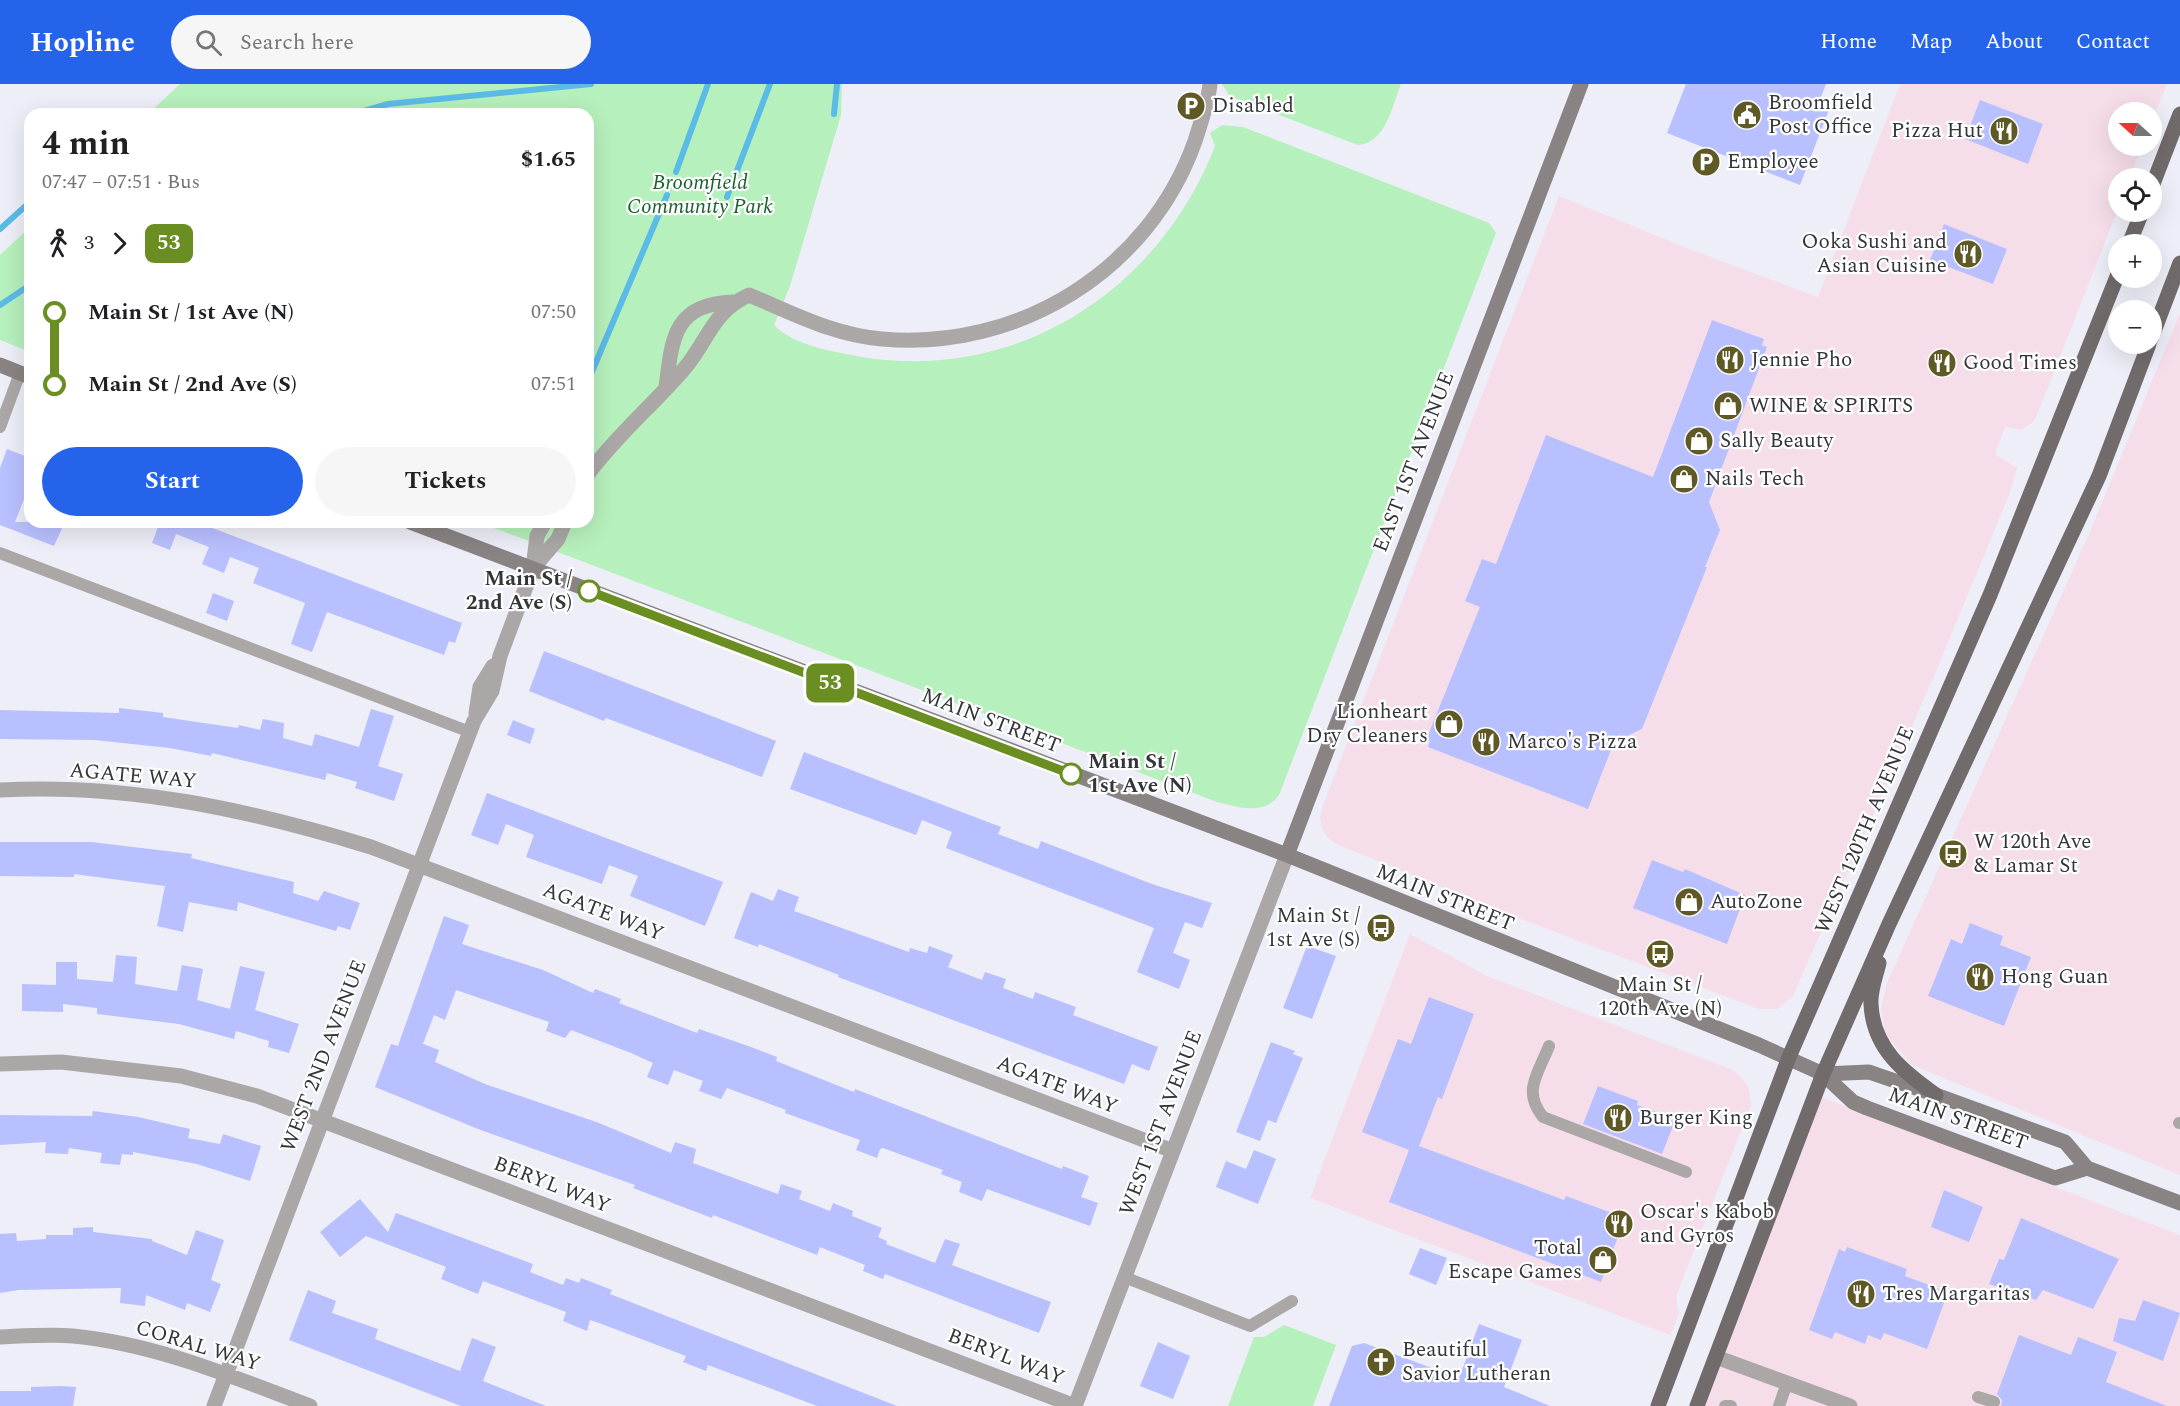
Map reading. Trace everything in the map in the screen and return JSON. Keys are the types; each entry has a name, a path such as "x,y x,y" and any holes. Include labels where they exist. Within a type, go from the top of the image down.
{"main road":[{"name":"EAST 1ST AVENUE","path":"1287,855 1581,84"},
{"path":"2159,168 2180,114"},
{"path":"2162,310 2180,263"},
{"name":"WEST 120TH AVENUE","path":"1658,1406 1789,1057 1990,595 2112,288"},
{"path":"1696,1406 1823,1074 1889,924 2098,476 2145,354"},
{"path":"0,365 24,375"},
{"name":"MAIN STREET","path":"426,528 1287,855 1789,1057 1823,1074 1853,1102 2055,1178 2087,1168"},
{"path":"1889,924 1870,1003 1873,1019 1891,1060 1936,1095"},
{"name":"MAIN STREET","path":"1823,1074 1869,1072 1936,1095 2065,1142 2087,1168 2180,1203"}],"street":[{"path":"666,387 670,358 677,330 682,322 710,303 733,302 749,295 828,328 874,339 957,338 1001,327 1037,314 1071,295 1103,272 1129,248 1156,215 1185,166 1209,101 1210,84"},
{"path":"594,467 685,368 712,326 733,302"},
{"path":"533,568 537,536 542,528"},
{"path":"533,568 558,539 563,528"},
{"name":"WEST 2ND AVENUE","path":"214,1406 472,727 492,691 500,656 533,568"},
{"name":"AGATE WAY","path":"0,790 84,790 175,798 290,822 371,846 1173,1151"},
{"name":"WEST 1ST AVENUE","path":"1075,1406 1287,855"},
{"name":"BERYL WAY","path":"0,1064 61,1062 181,1076 257,1096 1075,1406"},
{"name":"CORAL WAY","path":"0,1336 72,1336 144,1347 226,1374 310,1406"},
{"path":"1716,1357 1850,1406"}],"lane":[{"path":"0,427 24,377"},
{"path":"0,553 472,727"},
{"path":"1549,1046 1531,1092 1532,1104 1543,1117 1686,1172"},
{"path":"1124,1277 1250,1326 1292,1301"},
{"path":"1779,1406 1787,1383"},
{"path":"1978,1397 1994,1402"},
{"path":"1725,1406 1731,1406"}],"shaded area":[{"path":"1900,84 2167,84 2159,102 2108,102 2108,156 2138,156 2134,168 2108,168 2108,222 2113,222 2037,415 2032,423 2021,430 2005,427 1995,454 2017,468 2009,495 1935,674 1793,996 1777,1009 1759,1009 1502,912 1334,843 1326,836 1320,818 1323,805 1559,196 1689,249 1818,297"},
{"path":"2180,313 2180,1175 1912,1065 1886,1035 1881,1009 1887,983 2089,534"},
{"path":"1410,934 1487,976 1733,1070 1748,1085 1751,1105 1676,1296 1679,1314 1670,1335 1310,1198"},
{"path":"1816,1095 2180,1235 2180,1406 1696,1406"}],"green space":[{"name":"Broomfield Community Park","path":"180,84 842,84 841,115 790,286 774,325 792,338 804,343 862,357 920,361 975,355 1028,339 1076,315 1120,282 1159,243 1190,197 1215,146 1210,133 1222,125 1243,127 1489,223 1496,233 1279,795 1266,806 1241,808 1217,802 494,528 594,528 594,108 154,108"},
{"path":"1222,84 1401,84 1382,131 1368,143 1358,145 1237,99 1229,95"},
{"path":"24,233 24,350 0,340 0,255"},
{"path":"1284,1325 1336,1345 1313,1406 1228,1406 1254,1337 1264,1337"}],"building":[{"path":"1686,84 1826,84 1819,102 1830,107 1800,185 1667,133"},
{"path":"1980,100 2043,124 2028,164 1965,139"},
{"name":"Ooka Sushi and Asian Cuisine","path":"1944,224 2007,249 1993,284 1930,260"},
{"path":"1712,320 1764,339 1762,345 1767,347 1709,502 1720,530 1642,729 1614,742 1588,809 1428,747 1430,741 1426,740 1480,607 1465,601 1482,559 1496,564 1546,435 1653,477"},
{"path":"7,449 24,456 24,499 15,522 24,522 24,528 62,528 54,546 0,525 0,468"},
{"path":"158,528 212,528 462,623 455,643 449,641 444,655 327,612 312,652 291,644 305,603 253,583 259,568 230,557 224,573 202,564 209,547 176,534 170,550 152,543"},
{"path":"213,593 234,601 227,621 206,613"},
{"path":"544,651 776,741 762,777 606,718 604,721 529,691"},
{"path":"119,708 163,713 163,717 238,728 239,725 260,730 263,719 284,723 283,738 312,746 315,734 359,747 371,709 394,716 378,766 403,774 394,801 355,788 357,782 327,773 325,780 212,753 211,756 170,748 94,740 0,739 0,710 119,713"},
{"path":"513,720 535,729 530,744 507,735"},
{"path":"804,752 1001,827 998,834 1038,849 1041,841 1152,884 1212,903 1202,928 1185,922 1173,953 1190,960 1179,989 1137,972 1154,928 946,848 952,832 922,820 916,835 790,789"},
{"path":"487,793 723,882 705,926 630,896 638,876 609,865 602,884 526,857 534,835 506,824 498,845 471,835"},
{"path":"0,842 91,842 192,854 191,858 294,882 293,893 318,901 324,891 360,903 350,930 338,926 336,931 238,902 237,911 189,902 183,932 157,926 165,886 74,874 74,877 0,876"},
{"name":"AutoZone","path":"1652,860 1683,872 1685,869 1745,895 1727,944 1633,908"},
{"path":"778,889 799,897 794,911 909,952 910,948 927,953 929,946 953,955 948,967 982,980 985,972 1006,979 1003,988 1033,999 1035,992 1076,1007 1073,1015 1158,1047 1149,1071 1132,1064 1124,1084 838,977 839,975 759,944 758,947 734,938 751,892 773,901"},
{"path":"444,916 469,925 462,944 543,970 593,993 595,989 621,999 619,1003 697,1033 699,1029 751,1047 777,1057 776,1061 854,1092 855,1089 1062,1169 1063,1166 1089,1176 1081,1197 1098,1203 1090,1226 987,1189 982,1201 959,1192 962,1182 941,1174 943,1170 883,1148 880,1149 877,1158 856,1150 860,1140 785,1113 786,1110 727,1088 721,1099 699,1091 703,1081 674,1070 668,1085 647,1077 653,1063 631,1053 571,1030 565,1038 546,1031 549,1022 456,990 445,1020 434,1015 423,1044 439,1050 435,1062 485,1084 599,1123 671,1153 675,1142 696,1149 693,1163 778,1194 781,1184 802,1191 799,1199 830,1211 833,1203 853,1211 852,1216 882,1228 878,1237 887,1241 886,1244 935,1263 945,1239 960,1244 952,1265 1051,1302 1039,1333 885,1274 883,1279 863,1271 865,1265 820,1247 817,1255 713,1215 712,1218 633,1188 635,1185 478,1129 375,1087 391,1044 398,1046"},
{"name":"Hong Guan","path":"1970,923 2003,936 2000,945 2031,957 2004,1026 1928,996 1951,939 1962,944"},
{"path":"1307,946 1336,956 1312,1019 1283,1008"},
{"path":"116,955 137,957 135,984 177,991 182,965 203,969 197,1000 230,1009 240,966 265,972 255,1010 299,1024 289,1053 268,1047 269,1041 236,1031 234,1039 179,1024 97,1014 97,1008 63,1004 63,1012 22,1011 22,984 56,985 56,962 77,962 77,979 113,982"},
{"path":"1429,997 1474,1014 1442,1099 1438,1097 1419,1146 1564,1200 1566,1196 1625,1218 1601,1282 1389,1202 1409,1150 1362,1132 1398,1039 1411,1044"},
{"path":"1271,1042 1295,1051 1293,1054 1303,1058 1276,1123 1268,1120 1260,1141 1236,1132"},
{"path":"1598,1086 1638,1101 1637,1105 1671,1117 1670,1120 1675,1121 1662,1154 1583,1124"},
{"path":"93,1111 138,1117 190,1129 188,1138 220,1144 223,1134 261,1146 250,1181 197,1164 133,1152 133,1155 122,1154 120,1165 100,1163 102,1153 69,1148 68,1154 45,1153 46,1142 0,1145 0,1115 92,1116"},
{"path":"1254,1150 1276,1159 1258,1204 1216,1187 1226,1161 1246,1169"},
{"path":"1944,1190 1983,1207 1969,1242 1931,1227"},
{"path":"360,1199 388,1232 396,1213 533,1264 530,1272 563,1285 566,1278 579,1283 581,1278 612,1290 610,1294 897,1406 817,1406 708,1365 706,1371 683,1362 686,1356 599,1323 590,1320 587,1331 563,1321 566,1312 483,1281 478,1294 441,1279 446,1267 366,1236 340,1257 320,1232"},
{"path":"2021,1218 2119,1259 2093,1309 2043,1290 2036,1300 1989,1284 1999,1259 2004,1260"},
{"path":"93,1227 93,1232 152,1239 152,1241 187,1255 196,1230 224,1240 211,1280 221,1284 210,1312 187,1303 185,1310 146,1295 145,1306 120,1303 121,1288 18,1290 0,1293 0,1234 16,1233 17,1241 46,1239 46,1235 73,1235 73,1228"},
{"name":"Tres Margaritas","path":"1847,1247 1907,1269 1905,1276 1948,1292 1927,1349 1884,1333 1881,1340 1868,1335 1865,1344 1835,1332 1832,1339 1809,1330 1839,1249 1845,1252"},
{"path":"1420,1248 1447,1258 1436,1285 1409,1274"},
{"path":"308,1290 336,1301 332,1313 378,1329 375,1339 460,1371 472,1338 496,1347 483,1381 546,1406 461,1406 289,1340"},
{"path":"2143,1300 2180,1313 2163,1361 2113,1341 2119,1318 2135,1321"},
{"name":"Beautiful Savior Lutheran","path":"1479,1324 1522,1340 1504,1387 1550,1406 1329,1406 1352,1346 1364,1343 1459,1378"},
{"path":"2019,1335 2071,1355 2078,1337 2117,1352 2106,1382 2167,1406 2001,1406 2002,1400 1997,1394"},
{"path":"1158,1342 1190,1356 1173,1399 1140,1386"},
{"path":"31,1387 76,1387 73,1406 0,1406 0,1391 31,1391"}],"waterway":[{"path":"374,108 388,104 591,84"},
{"path":"676,172 708,84"},
{"path":"727,197 770,84"},
{"path":"834,114 837,84"},
{"path":"594,367 667,195"},
{"path":"0,229 24,207"},
{"path":"0,305 24,289"}],"bus line":[{"name":"53","path":"589,591 1071,774"}],"place":[{"name":"Disabled","path":"1191,106"},
{"name":"Broomfield Post Office","path":"1747,115"},
{"name":"Pizza Hut","path":"2004,131"},
{"name":"Employee","path":"1706,162"},
{"name":"Ooka Sushi and Asian Cuisine","path":"1968,254"},
{"name":"Jennie Pho","path":"1730,360"},
{"name":"Good Times","path":"1942,363"},
{"name":"WINE & SPIRITS","path":"1728,406"},
{"name":"Sally Beauty","path":"1699,441"},
{"name":"Nails Tech","path":"1684,479"},
{"name":"Main St / 2nd Ave (S)","path":"589,591"},
{"name":"Lionheart Dry Cleaners","path":"1449,724"},
{"name":"Marco's Pizza","path":"1486,742"},
{"name":"Main St / 1st Ave (N)","path":"1071,774"},
{"name":"W 120th Ave & Lamar St","path":"1953,854"},
{"name":"AutoZone","path":"1689,902"},
{"name":"Main St / 1st Ave (S)","path":"1381,928"},
{"name":"Main St / 120th Ave (N)","path":"1660,954"},
{"name":"Hong Guan","path":"1980,977"},
{"name":"Burger King","path":"1618,1118"},
{"name":"Oscar's Kabob and Gyros","path":"1619,1224"},
{"name":"Total Escape Games","path":"1603,1260"},
{"name":"Tres Margaritas","path":"1861,1294"},
{"name":"Beautiful Savior Lutheran","path":"1381,1362"}]}
